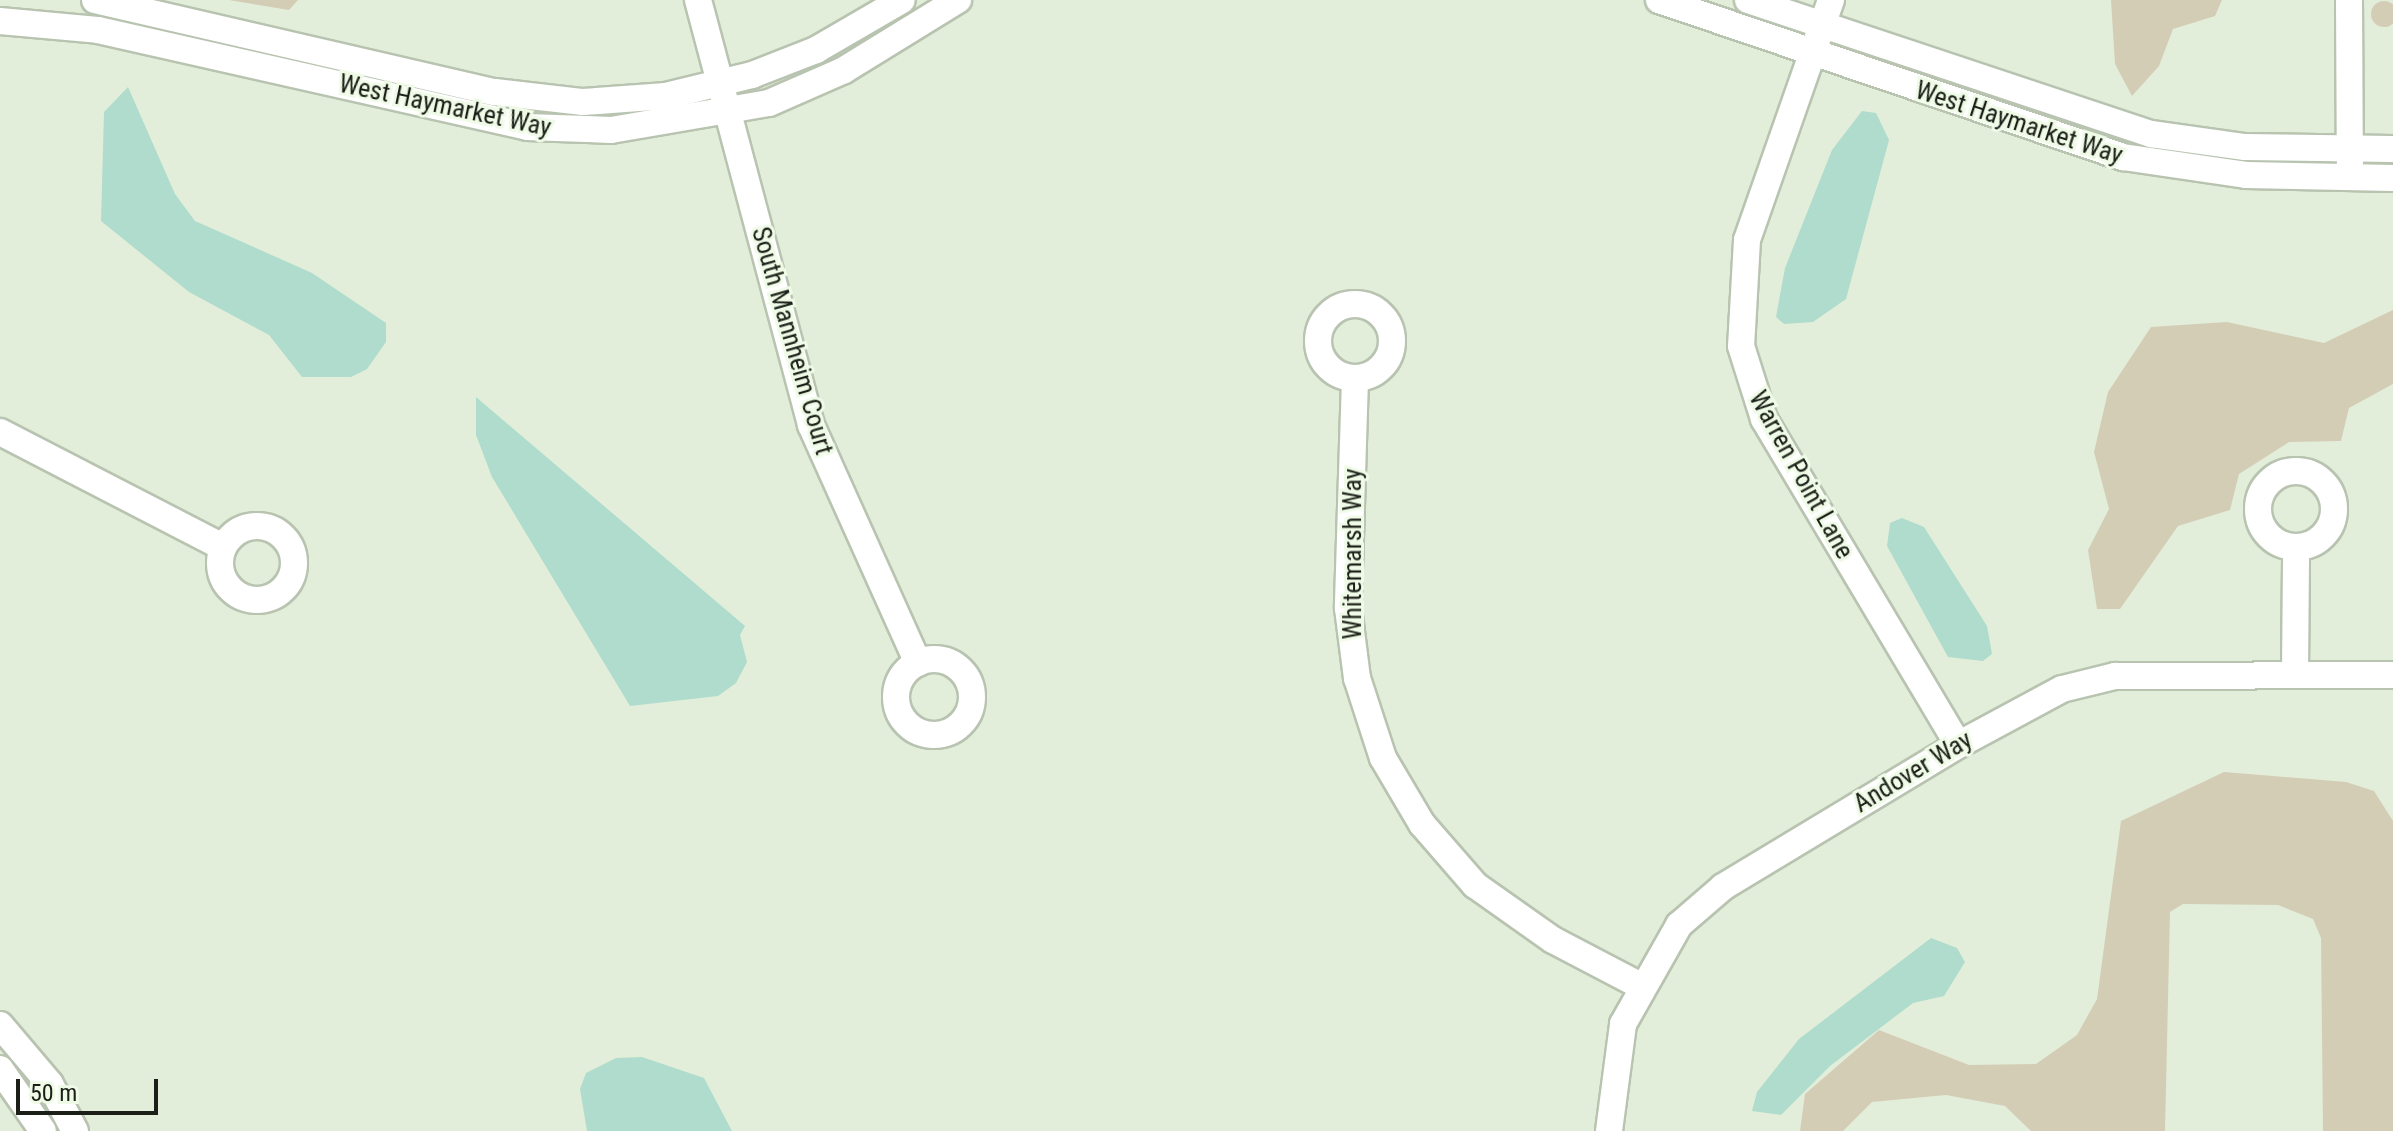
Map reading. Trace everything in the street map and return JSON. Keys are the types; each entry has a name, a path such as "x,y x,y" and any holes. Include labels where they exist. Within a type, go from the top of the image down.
{"street":[{"name":"West Haymarket Way","path":"95,0 526,98 633,100 724,100 844,70 958,0"},
{"name":"South Mannheim Court","path":"698,0 811,425 918,663"},
{"name":"West Haymarket Way","path":"0,21 85,28 553,130 665,126 724,100 902,0"},
{"name":"West Haymarket Way","path":"1659,0 1812,55 2123,157 2246,175 2393,178"},
{"name":"West Haymarket Way","path":"1748,0 2151,134 2245,147 2393,149"},
{"name":"Warren Point Lane","path":"1831,0 1747,240 1741,346 1764,419 1958,745"},
{"path":"2349,0 2351,178"},
{"path":"241,61 247,34"},
{"name":"Whitemarsh Way","path":"1355,379 1348,608 1357,678 1383,758 1422,824 1475,885 1553,940 1639,985"},
{"path":"0,432 223,547"},
{"path":"2295,674 2296,548"},
{"name":"Andover Way","path":"1609,1131 1616,1054 1639,985 1679,925 1723,887 1958,745 2087,681 2295,674 2393,675"},
{"path":"0,1025 50,1084 75,1131"},
{"path":"0,1069 43,1131"}],"shaded area":[{"path":"229,0 298,0 289,10"},
{"path":"2111,0 2222,0 2215,16 2173,29 2159,66 2132,96 2115,64"},
{"path":"2384,1 2393,5 2397,14 2393,23 2384,27 2375,23 2371,14 2375,5"},
{"path":"2393,310 2393,384 2349,408 2341,441 2289,442 2239,474 2230,510 2178,526 2120,609 2097,609 2088,550 2109,509 2094,452 2108,392 2151,327 2227,322 2324,343"},
{"path":"2224,772 2346,782 2374,791 2393,821 2393,1131 2323,1131 2321,938 2313,919 2278,905 2183,904 2170,912 2165,1131 2031,1131 2005,1106 1946,1095 1872,1102 1843,1131 1800,1131 1805,1094 1879,1030 1969,1065 2036,1064 2077,1035 2097,999 2121,821"}],"water":[{"path":"128,87 175,194 195,221 312,273 386,323 386,342 367,369 351,377 302,377 269,335 189,292 101,221 104,112"},
{"path":"1862,111 1876,113 1889,140 1846,299 1813,322 1784,324 1776,317 1785,268 1832,150"},
{"path":"476,397 745,626 740,635 747,662 736,683 718,696 630,706 492,477 476,435"},
{"path":"1902,518 1924,527 1987,626 1992,654 1983,661 1948,657 1887,546 1890,523"},
{"path":"1931,938 1957,948 1965,962 1944,996 1913,1003 1830,1066 1781,1115 1752,1111 1757,1092 1799,1039"},
{"path":"642,1057 704,1078 732,1131 587,1131 580,1089 586,1073 616,1058"}]}
